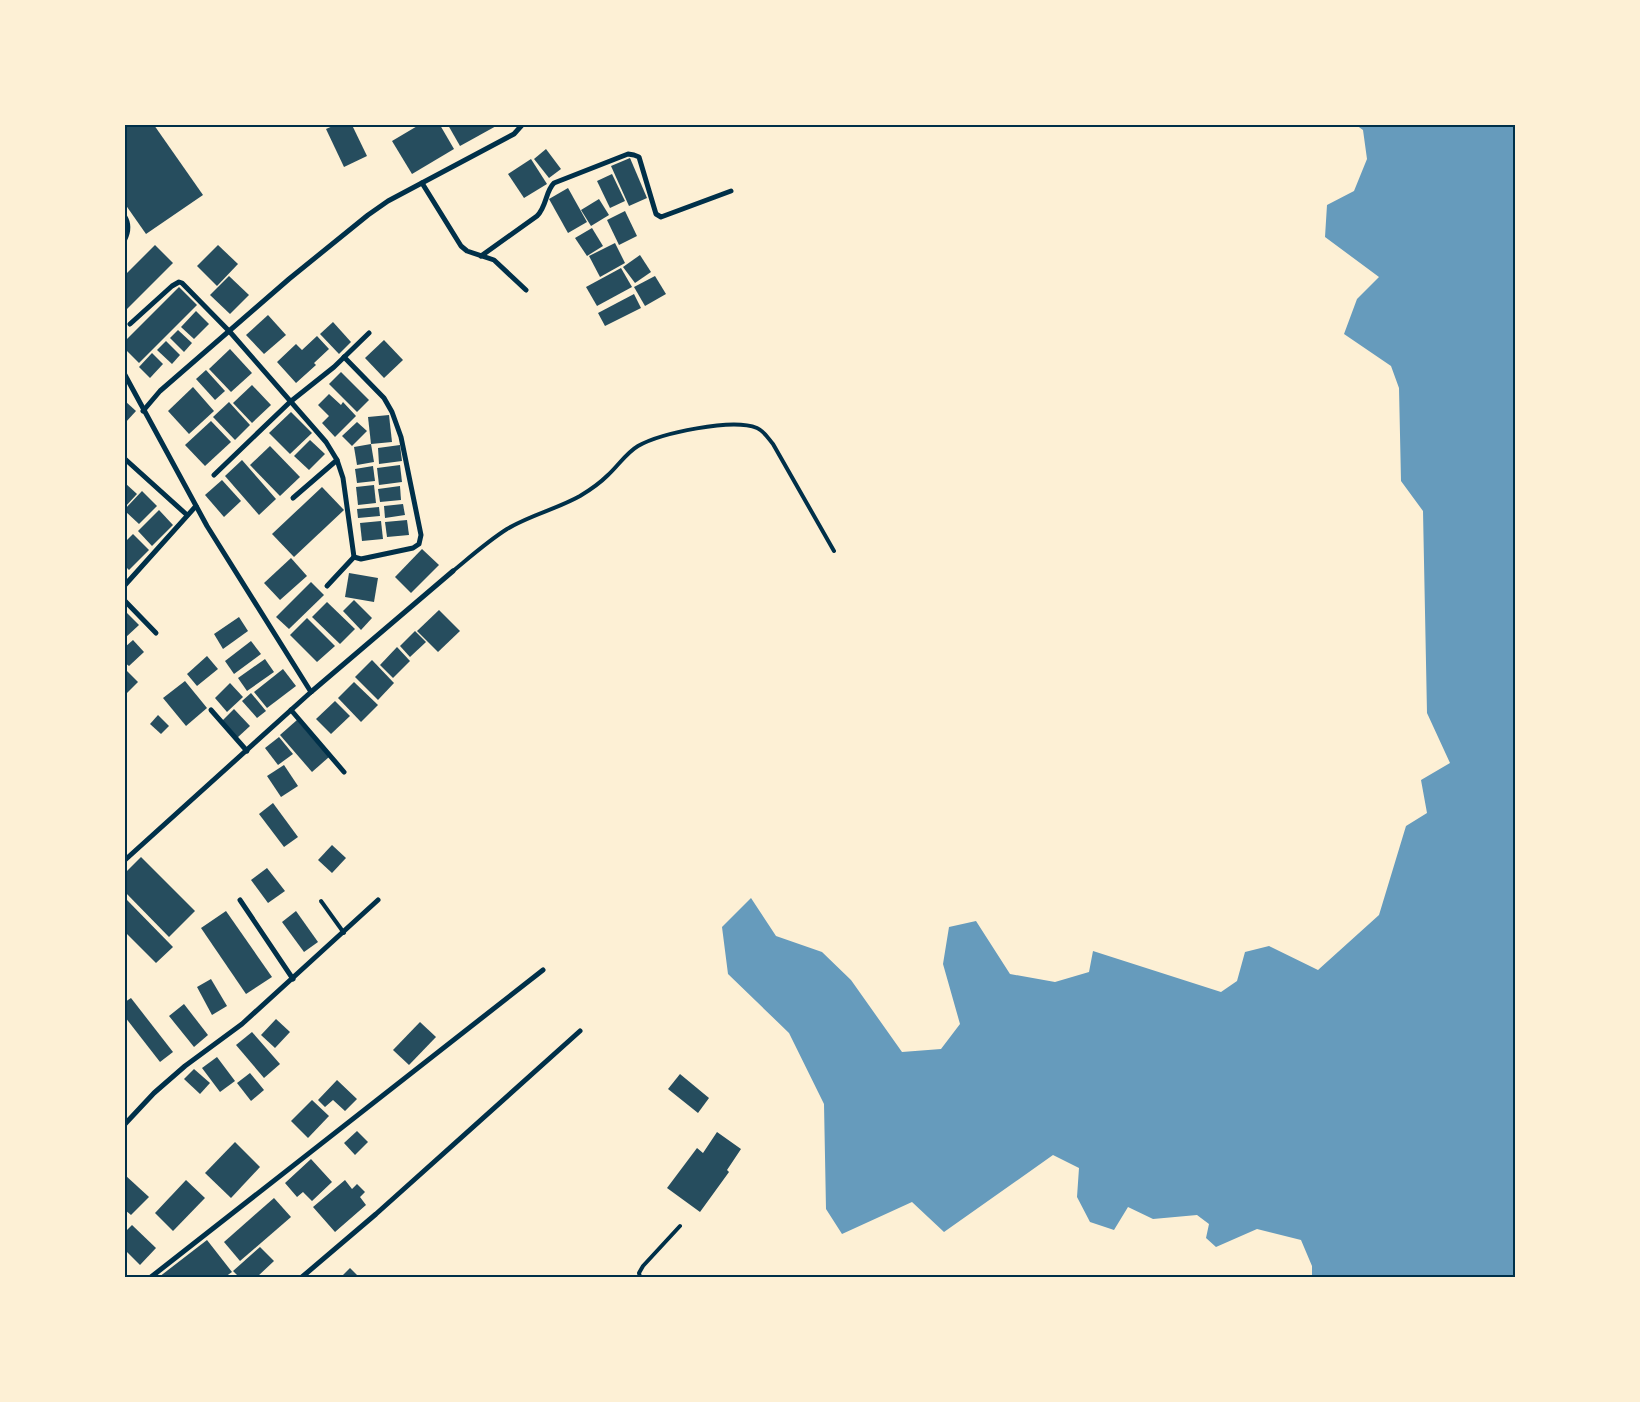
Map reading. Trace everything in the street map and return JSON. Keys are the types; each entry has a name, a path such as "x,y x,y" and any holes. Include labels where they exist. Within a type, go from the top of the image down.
{"street":[{"path":"143,411 160,391 354,226 388,201 514,134 522,125"},
{"path":"481,256 538,216 544,207 550,187 554,183 628,154 634,154 638,157 656,214 661,217 730,191"},
{"path":"422,183 456,241 467,252 491,258 498,262 526,290"},
{"path":"130,324 179,282 182,283 230,332 290,402 314,426 337,460 344,478 354,556 327,586"},
{"path":"214,475 290,402 344,357 369,333"},
{"path":"344,357 384,398 392,412 401,437 421,535 419,544 413,548 361,559 354,556"},
{"path":"125,375 196,506 312,692"},
{"path":"125,459 186,515"},
{"path":"293,498 337,460"},
{"path":"125,584 196,506"},
{"path":"125,860 291,710 453,571"},
{"path":"125,601 156,633"},
{"path":"211,710 246,751"},
{"path":"291,710 344,772"},
{"path":"240,900 293,979"},
{"path":"125,1124 154,1093 242,1024 378,900"},
{"path":"151,1277 543,970"},
{"path":"302,1277 376,1214 580,1031"}],"lane":[{"path":"125,216 129,232 125,240"},
{"path":"453,571 507,529 570,501 591,489 638,446 663,435 708,427 750,426 763,432 773,444 834,551"},
{"path":"321,902 344,933"},
{"path":"640,1277 639,1273 643,1266 680,1226"}],"water":[{"path":"1356,125 1515,125 1515,1277 1312,1277 1312,1266 1301,1240 1257,1229 1216,1247 1206,1238 1209,1224 1197,1215 1153,1219 1128,1207 1114,1230 1090,1222 1077,1197 1079,1168 1053,1155 944,1232 912,1202 842,1234 826,1209 824,1104 789,1033 728,974 722,927 751,898 776,936 822,952 851,980 902,1052 941,1049 960,1024 943,964 949,927 976,921 1010,974 1055,982 1089,972 1093,951 1221,992 1237,981 1245,952 1269,946 1318,970 1379,915 1406,826 1427,813 1421,780 1450,763 1427,713 1423,511 1401,481 1399,388 1391,366 1344,334 1357,299 1379,277 1325,237 1327,205 1354,191 1367,159 1363,130"}],"building":[{"path":"125,125 154,125 203,195 146,234 125,204"},
{"path":"335,125 352,125 367,156 344,167 326,129"},
{"path":"419,125 440,125 454,149 412,174 392,141"},
{"path":"448,125 498,125 460,146"},
{"path":"546,149 561,169 549,178 534,159"},
{"path":"630,158 647,198 629,206 611,166"},
{"path":"531,159 547,184 524,198 508,174"},
{"path":"612,174 625,201 610,208 597,181"},
{"path":"568,188 587,222 568,233 549,199"},
{"path":"599,199 609,215 591,226 581,210"},
{"path":"625,211 637,236 619,245 607,220"},
{"path":"592,228 603,246 587,256 575,238"},
{"path":"615,243 625,263 600,277 589,256"},
{"path":"155,245 173,263 125,311 125,275"},
{"path":"218,245 238,264 217,286 197,266"},
{"path":"640,255 651,272 635,283 623,267"},
{"path":"621,268 632,287 597,306 586,287"},
{"path":"229,276 249,295 230,314 210,295"},
{"path":"655,276 666,294 645,306 634,287"},
{"path":"179,287 197,305 139,363 125,349 125,341"},
{"path":"634,294 641,308 605,326 598,313"},
{"path":"196,311 209,324 194,339 181,327"},
{"path":"268,315 286,335 264,354 246,335"},
{"path":"333,322 351,342 339,354 320,334"},
{"path":"178,330 192,343 184,352 170,338"},
{"path":"317,336 329,349 314,363 316,365 296,383 277,362 296,344 302,350"},
{"path":"384,340 403,360 384,378 365,358"},
{"path":"166,341 180,355 172,364 157,350"},
{"path":"230,349 252,373 231,392 209,369"},
{"path":"152,353 163,364 150,378 139,367"},
{"path":"206,370 225,391 215,400 196,379"},
{"path":"341,372 369,400 357,412 329,384"},
{"path":"252,385 271,405 252,423 233,403"},
{"path":"193,387 214,411 189,434 168,411"},
{"path":"329,394 341,405 343,402 356,416 335,437 322,423 329,416 318,405"},
{"path":"125,401 136,411 125,423"},
{"path":"229,402 250,425 235,440 213,417"},
{"path":"291,412 312,433 290,454 269,433"},
{"path":"389,415 392,442 371,444 368,417"},
{"path":"211,421 231,442 205,466 185,445"},
{"path":"357,422 367,431 352,446 342,436"},
{"path":"310,440 325,454 309,470 294,456"},
{"path":"371,444 374,462 357,465 354,447"},
{"path":"400,445 402,461 379,464 378,448"},
{"path":"270,446 300,477 280,496 250,465"},
{"path":"242,460 276,499 259,515 225,476"},
{"path":"400,465 402,482 379,485 377,468"},
{"path":"373,466 375,481 357,483 355,469"},
{"path":"222,480 241,501 224,517 205,495"},
{"path":"125,483 137,494 125,507"},
{"path":"374,485 376,503 358,505 356,487"},
{"path":"400,486 401,500 380,502 378,489"},
{"path":"322,487 344,510 294,557 272,534"},
{"path":"142,491 157,506 139,524 125,509"},
{"path":"403,504 405,515 385,518 384,506"},
{"path":"379,507 380,516 358,518 357,509"},
{"path":"159,510 173,525 152,546 138,531"},
{"path":"407,520 409,535 387,537 385,522"},
{"path":"381,521 383,539 362,541 360,523"},
{"path":"133,534 149,550 129,570 125,566 125,542"},
{"path":"422,549 439,565 411,593 395,577"},
{"path":"291,558 307,576 280,600 264,583"},
{"path":"349,573 378,578 374,602 345,597"},
{"path":"311,582 324,595 289,629 276,617"},
{"path":"354,600 372,618 361,630 343,611"},
{"path":"327,602 355,629 340,644 312,617"},
{"path":"439,610 460,631 438,652 417,631"},
{"path":"125,613 139,625 125,638"},
{"path":"239,617 248,631 223,649 214,634"},
{"path":"307,618 335,646 317,662 290,635"},
{"path":"415,631 426,642 410,657 400,646"},
{"path":"133,640 144,652 129,666 125,663 125,647"},
{"path":"251,641 261,654 234,674 225,661"},
{"path":"397,647 410,661 393,678 380,665"},
{"path":"207,656 218,669 197,686 187,674"},
{"path":"265,659 274,672 247,691 238,678"},
{"path":"372,660 394,683 378,700 355,677"},
{"path":"125,669 138,682 125,695"},
{"path":"283,669 296,686 267,708 254,692"},
{"path":"185,681 207,708 186,726 163,698"},
{"path":"354,682 378,705 361,722 338,698"},
{"path":"230,683 243,697 227,712 215,698"},
{"path":"251,693 266,711 257,718 242,701"},
{"path":"335,701 350,716 331,734 316,719"},
{"path":"234,709 250,726 237,738 222,721"},
{"path":"158,715 169,726 161,734 150,724"},
{"path":"297,720 329,757 312,772 280,735"},
{"path":"279,737 293,754 278,765 265,748"},
{"path":"284,765 298,786 281,797 267,776"},
{"path":"273,803 298,837 284,847 259,814"},
{"path":"332,845 346,858 332,873 318,860"},
{"path":"141,857 195,911 169,937 125,892 125,873"},
{"path":"267,868 285,891 268,903 251,880"},
{"path":"127,900 173,947 156,963 125,932 125,902"},
{"path":"226,911 272,977 246,994 201,928"},
{"path":"296,911 318,942 304,952 282,922"},
{"path":"211,979 227,1006 212,1015 197,987"},
{"path":"131,998 173,1052 160,1062 125,1017 125,1002"},
{"path":"184,1004 208,1035 194,1047 169,1016"},
{"path":"276,1019 290,1032 275,1048 261,1035"},
{"path":"420,1022 436,1037 409,1065 393,1050"},
{"path":"252,1032 280,1064 264,1078 236,1045"},
{"path":"217,1057 235,1081 220,1092 202,1068"},
{"path":"194,1069 210,1083 200,1094 184,1079"},
{"path":"250,1073 264,1090 251,1101 237,1083"},
{"path":"680,1074 709,1098 698,1113 668,1089"},
{"path":"337,1080 357,1099 345,1111 333,1100 325,1107 318,1100"},
{"path":"312,1100 329,1116 308,1138 291,1121"},
{"path":"357,1131 368,1142 355,1155 344,1143"},
{"path":"717,1132 741,1149 727,1170 729,1172 700,1212 667,1188 697,1148 703,1153"},
{"path":"235,1142 260,1167 231,1198 205,1173"},
{"path":"311,1159 332,1182 312,1201 303,1192 297,1197 285,1183"},
{"path":"125,1175 149,1197 131,1215 125,1210"},
{"path":"186,1180 205,1198 173,1231 155,1213"},
{"path":"345,1180 352,1189 357,1184 365,1192 360,1197 366,1205 335,1232 313,1207"},
{"path":"274,1198 291,1217 240,1261 224,1242"},
{"path":"132,1225 156,1248 140,1265 125,1250 125,1232"},
{"path":"207,1240 232,1272 225,1277 159,1277"},
{"path":"260,1247 274,1261 257,1277 239,1277 233,1271"},
{"path":"350,1268 359,1277 341,1277"}]}
